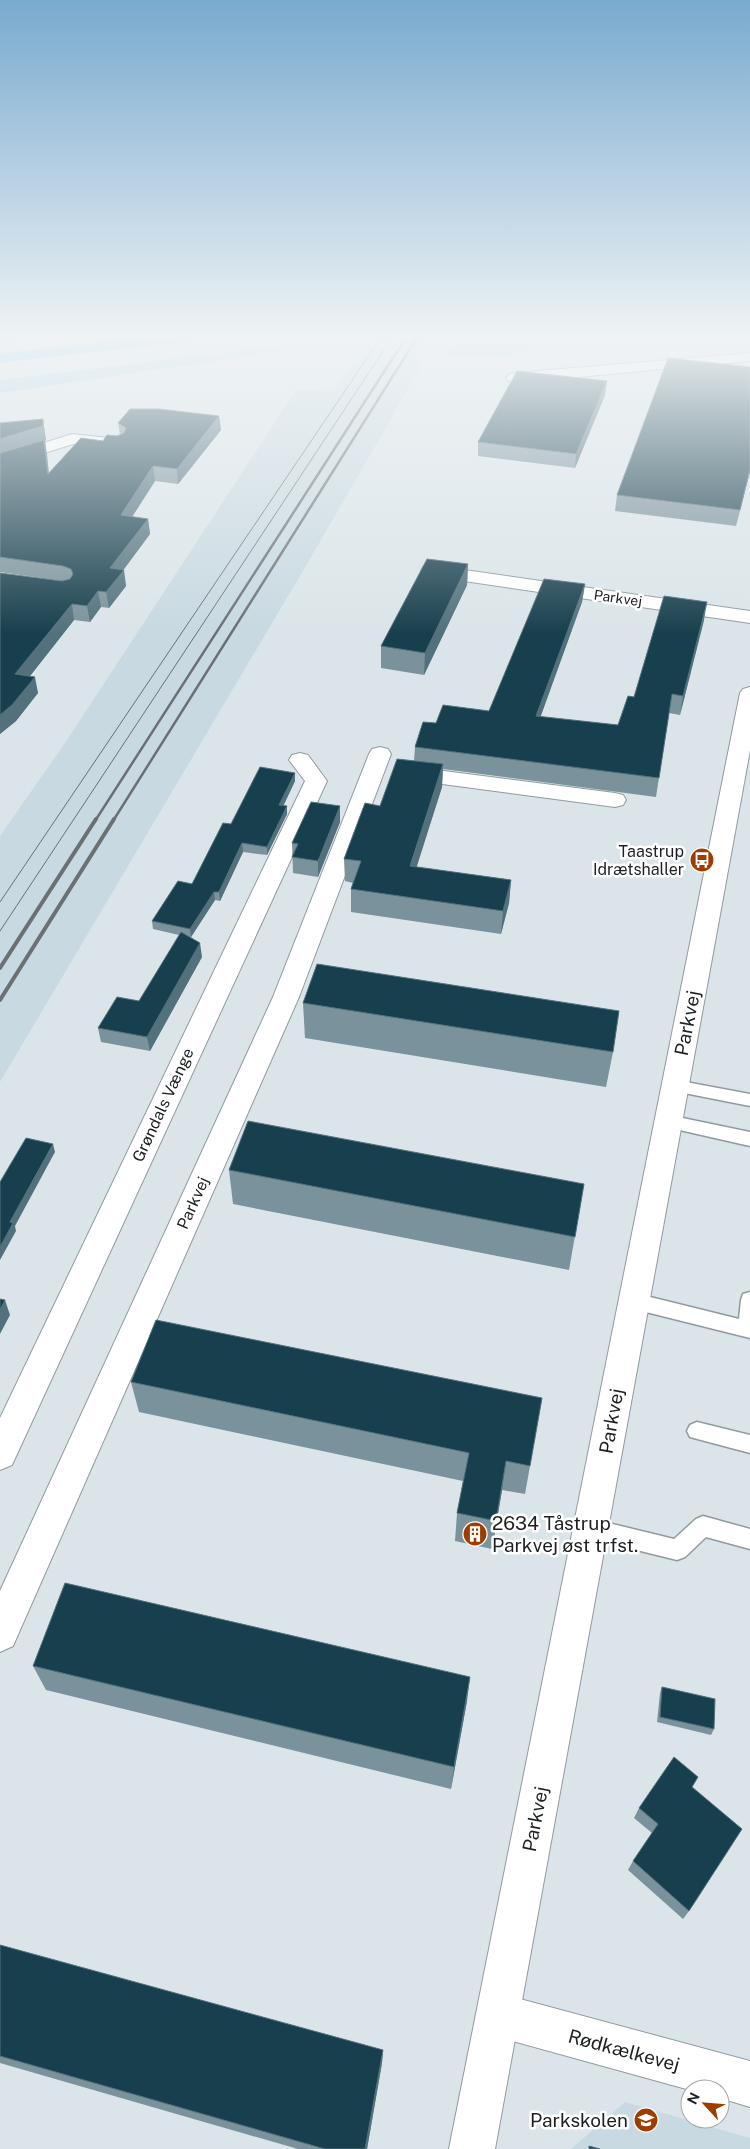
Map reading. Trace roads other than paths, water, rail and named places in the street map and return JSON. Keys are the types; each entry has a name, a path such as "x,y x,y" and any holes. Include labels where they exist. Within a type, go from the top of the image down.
{"street":[{"path":"0,462 72,439 118,444"},
{"name":"Parkvej","path":"426,571 750,617"},
{"name":"Parkvej","path":"472,2149 592,1529 750,693"},
{"name":"Grøndals Vænge","path":"0,1454 316,781 300,760"},
{"name":"Parkvej","path":"0,1633 286,997 377,762 615,800"},
{"name":"Rødkælkevej","path":"498,2015 750,2084"}],"lane":[{"path":"675,1086 750,1100"},
{"path":"668,1121 750,1139"},
{"path":"634,1301 748,1330 750,1300"},
{"path":"697,1431 750,1444"},
{"path":"592,1529 677,1550 703,1526 750,1538"}],"tram line":[{"path":"0,902 316,433"},
{"path":"0,931 329,433"}],"railway":[{"path":"95,821 344,433"},
{"path":"113,821 357,433"},
{"path":"0,968 96,819"},
{"path":"0,1000 114,819"}],"place":[{"name":"Taastrup Idrætshaller","path":"702,860"},
{"name":"2634 Tåstrup Parkvej øst trfst.","path":"475,1534"},
{"name":"Parkskolen","path":"646,2120"}]}
